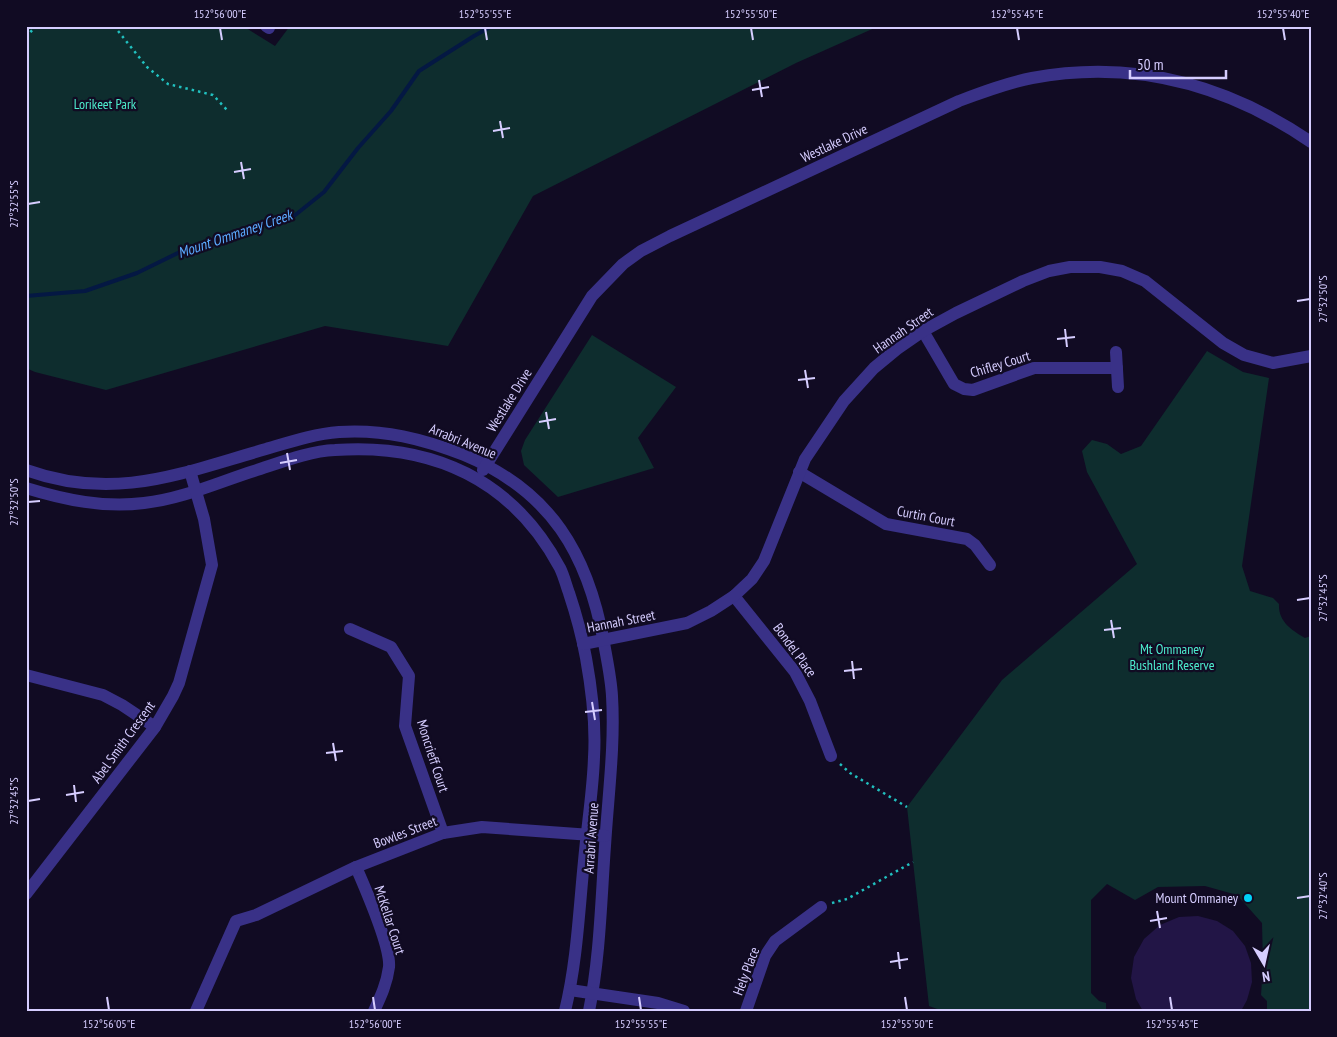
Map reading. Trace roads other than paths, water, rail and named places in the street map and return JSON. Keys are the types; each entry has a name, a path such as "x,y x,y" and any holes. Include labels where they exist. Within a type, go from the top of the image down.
{"street":[{"name":"Westlake Drive","path":"476,478 592,296 623,264 641,251 670,236 959,101 997,87 1031,78 1065,73 1132,73 1196,85 1221,94 1263,112 1311,142"},
{"name":"Hannah Street","path":"583,644 687,623 711,611 734,596 752,579 764,561 804,459 844,401 874,368 896,349 922,331 1000,292 1049,271 1070,267 1100,267 1122,272 1145,281 1223,343 1244,354 1273,362 1311,356"},
{"name":"Chifley Court","path":"922,331 954,384 964,389 973,390 1034,368 1117,368"},
{"path":"1116,352 1118,387"},
{"name":"Arrabri Avenue","path":"26,470 60,481 92,485 144,482 318,435 365,431 388,433 422,440 486,464 521,487 550,516 571,544 582,563 591,586 604,639 612,694 611,771 596,973 589,1011"},
{"name":"Arrabri Avenue","path":"26,488 78,502 123,504 157,501 291,459 332,450 378,449 421,455 476,478 508,500 538,533 562,570 577,616 591,683 594,757 570,990 566,1011"},
{"name":"Abel Smith Crescent","path":"26,894 155,727 179,683 212,565 204,519 190,471"},
{"name":"Curtin Court","path":"798,472 886,524 967,539 975,545 990,565"},
{"name":"Bondel Place","path":"734,596 795,672 810,701 831,756"},
{"name":"Moncrieff Court","path":"350,628 391,647 409,676 405,726 443,833"},
{"path":"26,675 103,695 155,727"},
{"name":"Bowles Street","path":"196,1011 236,921 256,915 356,867 443,833 482,827 605,836"},
{"name":"McKellar Court","path":"356,867 386,948 389,965 384,988 374,1011"},
{"name":"Hely Place","path":"746,1011 765,956 775,941 821,907"},
{"path":"570,990 658,1003 684,1011"}],"waterway":[{"name":"Mount Ommaney Creek","path":"26,296 85,291 137,273 186,249 244,229 294,216 324,192 358,148 391,111 419,71 492,26"}],"place":[{"name":"Mount Ommaney","path":"1248,898"}],"park label":[{"name":"Lorikeet Park","path":"105,104"},
{"name":"Mt Ommaney Bushland Reserve","path":"1172,658"}]}
